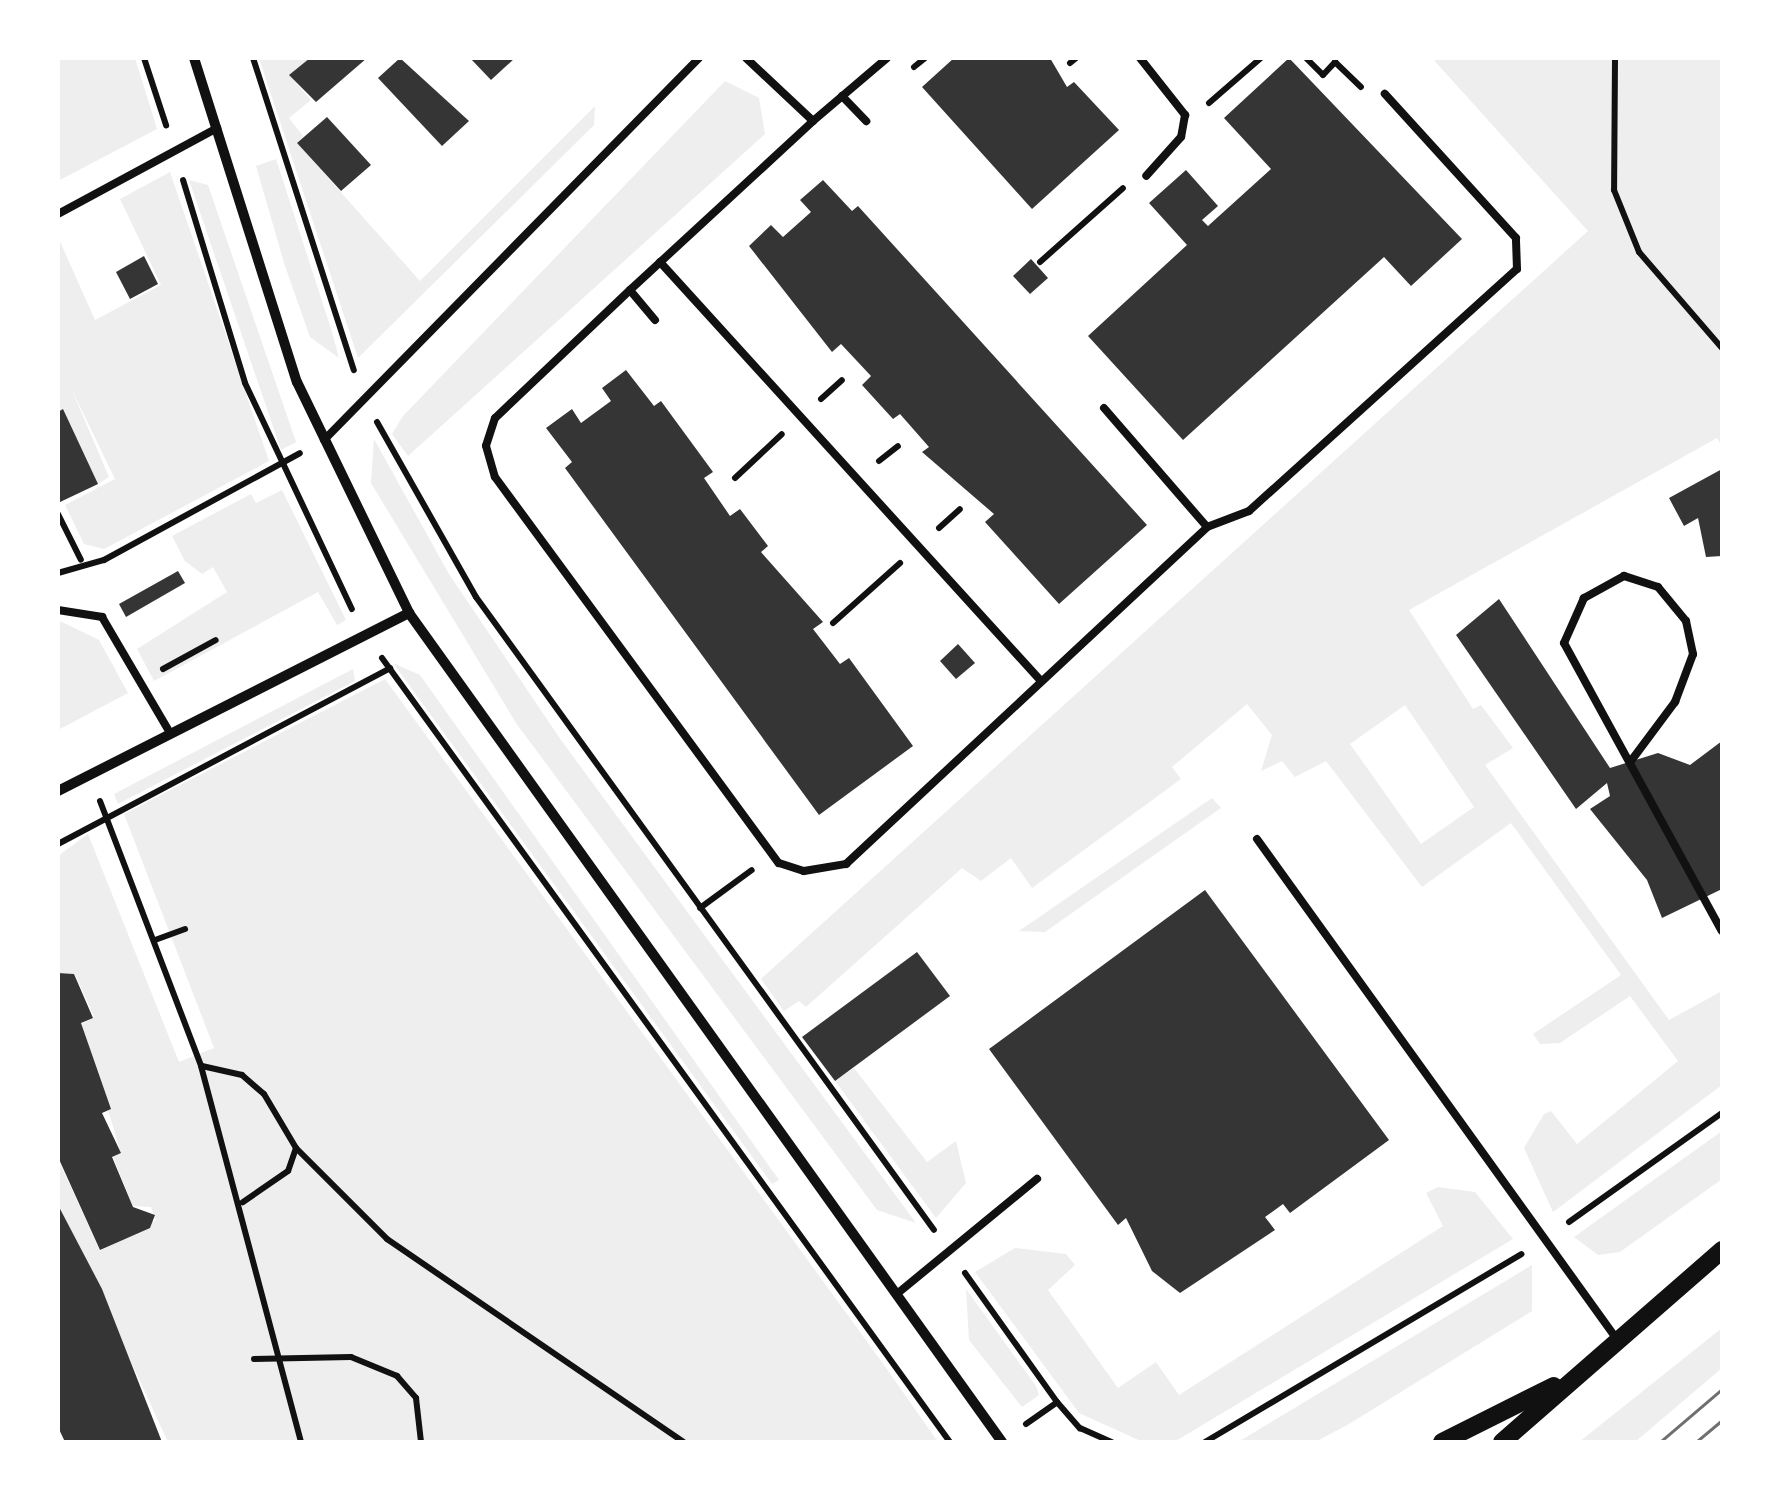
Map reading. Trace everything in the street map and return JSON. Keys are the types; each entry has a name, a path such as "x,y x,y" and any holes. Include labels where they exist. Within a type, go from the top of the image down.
{"street":[{"path":"194,58 323,442 409,613 1002,1442"},
{"path":"58,791 409,613"},
{"path":"1502,1442 1568,1379 1722,1250"},
{"path":"1442,1442 1568,1379"}],"lane":[{"path":"323,442 699,58"},
{"path":"746,58 813,121"},
{"path":"887,58 813,121 495,418 486,446 495,477 772,855 804,871 846,864 1208,528 1249,511 1517,269 1516,238 1386,94"},
{"path":"1140,58 1185,115 1181,138 1146,176"},
{"path":"842,96 863,118"},
{"path":"58,214 217,128"},
{"path":"660,262 1041,681"},
{"path":"630,290 656,320"},
{"path":"1104,408 1208,528"},
{"path":"1631,761 1675,702 1693,654 1686,621 1658,587 1624,576 1584,598 1564,643 1722,931"},
{"path":"58,610 102,618 170,733"},
{"path":"1257,839 1616,1338"},
{"path":"898,1293 1037,1179"}],"path":[{"path":"253,58 364,400 476,597 1057,1402 1080,1428 1112,1442"},
{"path":"863,118 925,58"},
{"path":"1185,115 1260,58"},
{"path":"1306,58 1323,75 1335,62 1357,86 1386,94"},
{"path":"1615,58 1614,190 1639,252 1722,348"},
{"path":"1040,262 1146,176"},
{"path":"58,573 81,560 104,560 323,442"},
{"path":"58,514 81,560"},
{"path":"140,681 216,640"},
{"path":"58,844 390,668"},
{"path":"88,776 108,818 202,1066 284,1352 300,1442"},
{"path":"700,908 772,855"},
{"path":"155,940 184,930"},
{"path":"202,1066 254,1085 296,1148 387,1239 684,1442"},
{"path":"1205,1442 1545,1239 1722,1113"},
{"path":"243,1202 288,1171 296,1148"},
{"path":"254,1359 284,1352 351,1356 397,1376 416,1398 421,1442"},
{"path":"1028,1422 1057,1402"}],"shaded area":[{"path":"58,58 135,58 157,129 58,181"},
{"path":"259,58 310,58 289,75 311,100 289,118 303,136 297,143 420,281 595,106 594,125 358,358"},
{"path":"1432,58 1722,58 1722,446 1717,438 1409,610 1473,709 1481,705 1513,748 1485,765 1669,1020 1722,991 1722,1085 1553,1212 1524,1148 1544,1114 1551,1111 1577,1144 1678,1061 1630,996 1560,1043 1540,1044 1533,1034 1621,975 1511,823 1422,887 1326,761 1295,777 1282,761 1261,771 1272,735 1247,704 1172,767 1181,779 1032,888 1011,858 981,881 962,868 806,1007 799,1001 784,1011 761,979 1588,231","holes":["1405,705 1474,807 1421,844 1350,744"]},
{"path":"725,81 759,98 765,134 408,456 392,434 403,416"},
{"path":"276,159 339,358 310,337 285,266 256,166"},
{"path":"170,172 269,461 104,549 84,544 65,505 115,479 71,388 109,477 98,484 58,412 58,237 95,320 161,285 120,199"},
{"path":"189,180 208,185 296,442 281,450"},
{"path":"374,439 449,574 561,740 916,1223 877,1210 516,723 371,483"},
{"path":"282,490 346,620 337,625 318,592 154,681 137,649 227,592 213,567 202,574 185,561 172,536 251,494 256,503"},
{"path":"58,620 99,640 128,693 58,730"},
{"path":"393,663 420,675 779,1180 772,1184"},
{"path":"353,669 355,681 118,804 114,794"},
{"path":"385,679 938,1442 168,1442 58,1204 58,1159 100,1251 156,1220 151,1207 133,1206 113,1157 121,1153 82,1024 94,1017 75,974 58,973 58,856 88,834 179,1062 214,1048 124,814"},
{"path":"1212,798 1221,808 1045,932 1019,931"},
{"path":"854,1068 927,1162 956,1141 966,1183 936,1218 835,1081"},
{"path":"1722,1131 1722,1179 1620,1252 1598,1255 1574,1237"},
{"path":"1438,1187 1475,1192 1513,1239 1174,1442 1143,1442 1079,1413 975,1272 1015,1248 1066,1254 1075,1265 1048,1290 1118,1388 1156,1362 1179,1395 1443,1226 1426,1193"},
{"path":"1532,1265 1532,1311 1349,1424 1315,1442 1238,1442"},
{"path":"966,1289 1036,1386 1039,1395 1022,1407 969,1340"},
{"path":"1722,1328 1722,1368 1635,1442 1579,1442"}],"building":[{"path":"310,58 367,58 316,102 289,75"},
{"path":"400,58 469,121 442,146 378,78"},
{"path":"470,58 515,58 491,80"},
{"path":"954,58 1050,58 1067,87 1074,82 1119,130 1032,209 922,87"},
{"path":"1289,58 1462,239 1411,286 1384,257 1183,440 1088,336 1187,245 1149,203 1186,170 1218,206 1202,220 1208,226 1271,169 1224,118"},
{"path":"327,117 371,165 341,191 297,143"},
{"path":"823,180 852,211 858,206 1147,525 1059,604 985,522 994,514 922,452 929,447 900,414 893,419 862,385 871,376 841,344 832,352 749,246 771,225 783,237 811,212 800,200"},
{"path":"144,256 158,284 130,299 116,272"},
{"path":"1031,259 1048,278 1030,294 1013,276"},
{"path":"626,370 654,406 661,401 713,472 704,478 730,516 740,509 768,546 761,552 823,622 813,629 840,664 849,658 913,746 819,815 565,468 572,462 546,428 572,409 581,423 611,401 602,388"},
{"path":"63,409 98,484 58,503 58,412"},
{"path":"1722,469 1722,556 1706,557 1698,518 1684,526 1669,498"},
{"path":"178,571 185,583 126,617 119,604"},
{"path":"1499,599 1610,768 1658,753 1690,765 1722,741 1722,889 1662,918 1647,880 1590,809 1610,796 1607,783 1576,809 1456,635"},
{"path":"958,644 975,663 956,679 940,661"},
{"path":"1205,890 1389,1140 1290,1213 1283,1204 1265,1217 1275,1230 1180,1293 1152,1271 1126,1218 1118,1225 989,1049"},
{"path":"917,952 950,996 835,1081 802,1037"},
{"path":"58,973 74,974 93,1018 81,1023 111,1109 102,1113 121,1153 112,1157 133,1207 155,1215 150,1228 100,1250 58,1157"},
{"path":"58,1205 102,1289 162,1442 65,1442 58,1427"}],"tram line":[{"path":"1660,1442 1722,1389"},
{"path":"1696,1442 1722,1420"}]}
